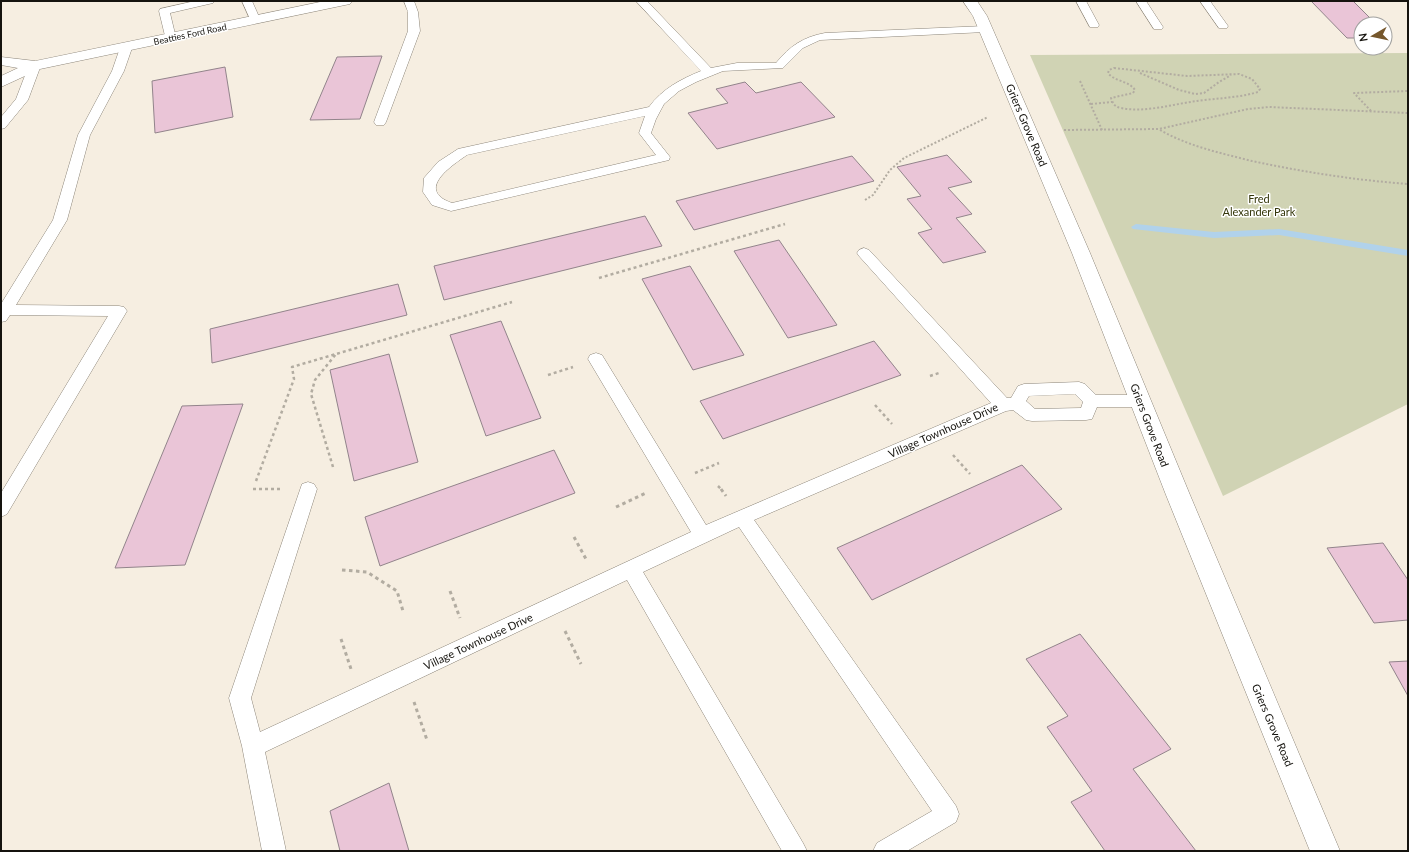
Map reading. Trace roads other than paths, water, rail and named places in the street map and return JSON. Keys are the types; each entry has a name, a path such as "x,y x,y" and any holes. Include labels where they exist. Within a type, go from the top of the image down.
{"street":[{"name":"Beatties Ford Road","path":"1,82 35,65 126,48 255,19 345,1"},
{"name":"Griers Grove Road","path":"970,1 980,16 1078,245 1178,495 1325,851"},
{"name":"Beatties Ford Road","path":"1,61 35,65"}],"lane":[{"path":"170,38 164,11 209,1"},
{"path":"247,1 255,19"},
{"path":"380,122 414,31 413,12 409,1"},
{"path":"641,1 708,72"},
{"path":"1081,1 1094,25"},
{"path":"1141,1 1158,27"},
{"path":"1205,1 1223,26"},
{"path":"654,110 463,152 443,165 431,178 430,192 437,202 451,207 664,157 645,133 648,119 663,98 682,85 708,72 722,68 741,65 779,66 798,45 813,38 825,36 985,29"},
{"path":"3,312 60,220 84,135 118,71 126,48"},
{"path":"1,125 22,100 35,65"},
{"name":"Village Townhouse Drive","path":"253,746 742,517 1009,404 864,253"},
{"path":"1,509 119,311 3,312"},
{"path":"596,359 703,536"},
{"path":"1092,401 1086,414 1032,415 1009,404 1024,390 1079,388 1092,401 1141,401"},
{"path":"274,851 253,746 240,698 308,489"},
{"path":"742,517 948,814 884,851"},
{"path":"631,569 795,851"}],"waterway":[{"path":"1136,227 1214,235 1279,232 1408,253"}],"park label":[{"name":"Fred Alexander Park","path":"1259,204"}]}
